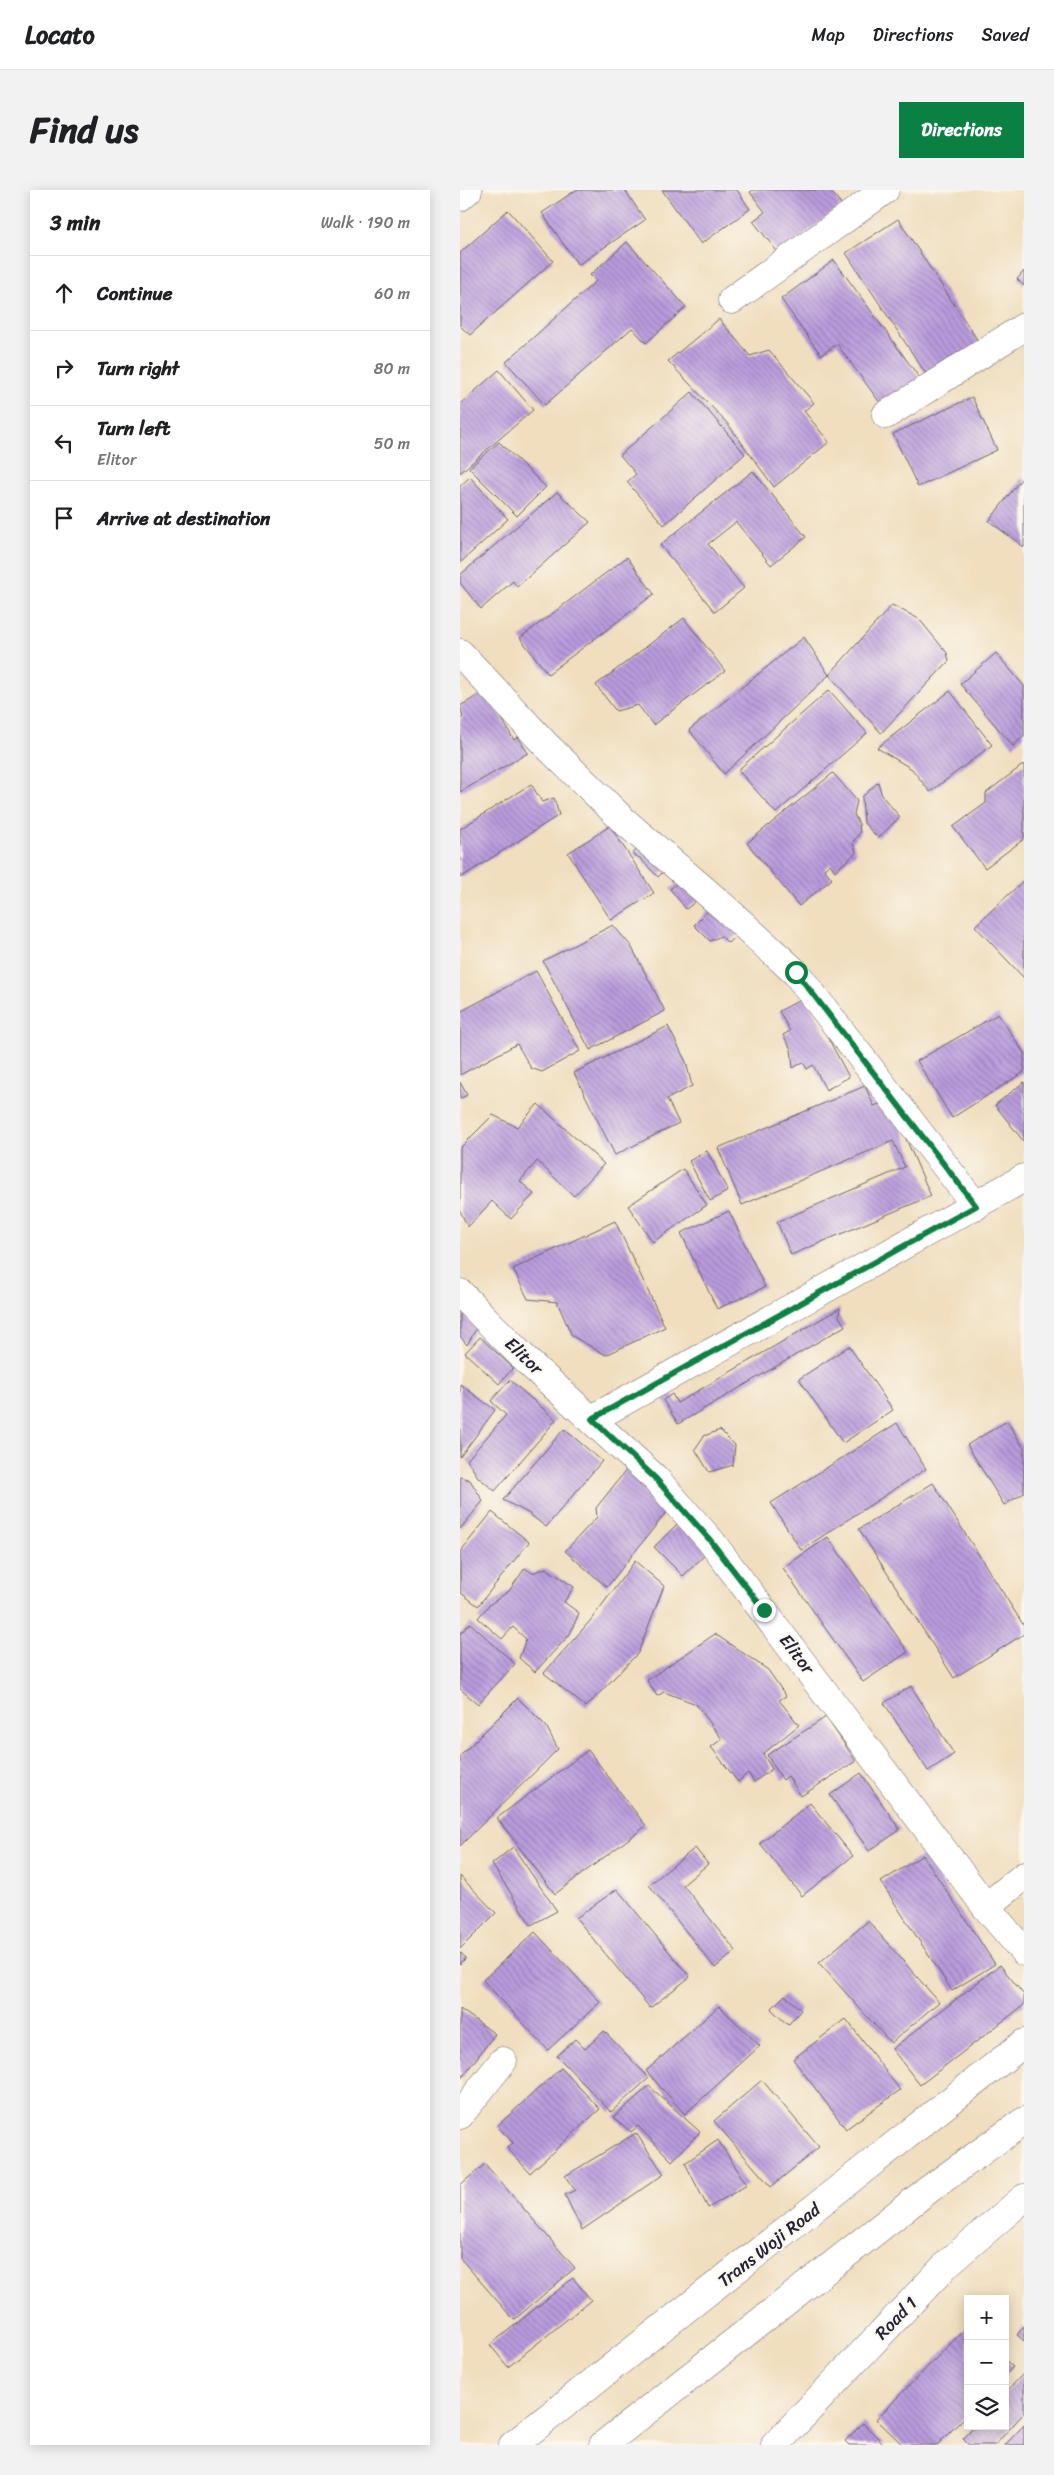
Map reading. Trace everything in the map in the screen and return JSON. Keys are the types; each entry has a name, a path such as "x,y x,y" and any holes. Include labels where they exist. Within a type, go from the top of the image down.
{"street":[{"path":"460,197 468,190"},
{"path":"732,300 885,190"},
{"path":"886,415 1024,327"},
{"path":"460,653 544,744 623,820 796,972 976,1206"},
{"path":"592,1419 1024,1178"},
{"name":"Elitor","path":"460,1293 528,1362 656,1479 710,1540 986,1907 1024,1952"},
{"path":"986,1907 1024,1876"},
{"name":"Trans Woji Road","path":"513,2445 1024,2043"},
{"path":"460,2115 503,2062"},
{"path":"603,2445 928,2190 1024,2121"},
{"name":"Road 1","path":"774,2445 948,2263 1024,2198"}],"building":[{"path":"576,190 625,190 645,220 578,265 542,213"},
{"path":"662,190 737,190 750,209 701,244"},
{"path":"753,190 830,190 842,205 779,254 753,221 765,212 750,192"},
{"path":"508,210 553,261 470,335 460,326 460,253"},
{"path":"898,219 980,344 928,377 846,253"},
{"path":"627,242 686,307 646,343 632,328 545,405 506,362 596,281 590,275"},
{"path":"834,260 924,384 886,411 837,344 821,355 781,299"},
{"path":"1024,271 1024,286 1017,279"},
{"path":"719,319 750,356 769,350 814,403 804,411 829,442 774,487 727,423 668,361"},
{"path":"499,370 533,410 460,473 460,404"},
{"path":"692,392 745,454 664,525 627,482 636,474 620,455"},
{"path":"972,397 997,450 918,487 893,434"},
{"path":"499,442 546,487 517,516 469,468"},
{"path":"753,471 806,537 771,565 736,522 708,544 744,588 715,612 660,545"},
{"path":"470,477 508,519 460,563 460,486"},
{"path":"1022,478 1024,479 1024,547 989,521"},
{"path":"557,492 590,522 517,587 513,581 481,609 460,583 460,575"},
{"path":"627,557 654,594 548,674 520,638"},
{"path":"892,605 919,619 947,653 949,661 881,733 829,675"},
{"path":"684,618 725,671 653,725 638,705 616,711 596,685"},
{"path":"804,637 829,675 724,774 689,730"},
{"path":"996,653 1024,686 1024,736 1013,746 960,684"},
{"path":"829,690 867,733 776,813 738,770"},
{"path":"486,691 514,740 518,737 528,753 460,792 460,719 463,717 460,706"},
{"path":"950,691 992,745 930,792 912,769 877,748"},
{"path":"1024,764 1024,839 985,868 953,827 986,803 986,793"},
{"path":"833,773 857,801 854,814 859,824 860,833 853,842 856,853 835,871 830,864 824,869 832,879 799,906 747,843"},
{"path":"878,782 882,796 900,817 878,838 864,823 862,797"},
{"path":"531,784 542,802 554,798 559,815 460,878 460,829"},
{"path":"610,826 654,893 611,920 568,853"},
{"path":"646,842 669,866 658,877 640,858 632,854"},
{"path":"685,877 700,898 686,909 670,889"},
{"path":"1024,880 1024,978 975,926"},
{"path":"715,904 741,930 728,943 721,936 710,941 694,925"},
{"path":"613,925 631,946 665,1011 590,1050 543,961"},
{"path":"536,971 580,1051 542,1072 531,1068 517,1044 460,1075 460,1012"},
{"path":"806,997 849,1077 826,1090 813,1065 807,1069 803,1062 793,1068 791,1049 783,1035 790,1031 779,1011"},
{"path":"998,1014 1024,1053 1024,1072 952,1118 917,1061"},
{"path":"668,1026 686,1062 692,1086 667,1099 679,1123 615,1155 574,1073"},
{"path":"460,1082 467,1095 460,1099"},
{"path":"1024,1082 1024,1142 995,1105"},
{"path":"865,1086 874,1106 889,1100 931,1196 791,1255 777,1222 905,1167 893,1141 742,1205 718,1148"},
{"path":"538,1104 604,1164 574,1196 537,1161 520,1181 534,1194 511,1219 492,1201 468,1227 460,1211 460,1148 493,1115 517,1127"},
{"path":"707,1151 728,1191 710,1201 689,1161"},
{"path":"683,1169 707,1205 653,1242 628,1206"},
{"path":"729,1211 765,1287 717,1309 681,1233"},
{"path":"615,1221 665,1327 606,1355 572,1336 557,1302 528,1299 513,1269"},
{"path":"840,1308 839,1316 845,1326 678,1424 663,1400 672,1394 677,1403"},
{"path":"460,1309 476,1329 467,1345 460,1336"},
{"path":"480,1337 513,1368 499,1384 465,1353"},
{"path":"849,1346 893,1410 843,1443 799,1379"},
{"path":"510,1380 556,1420 495,1491 478,1477 467,1460 506,1415 491,1401"},
{"path":"460,1384 495,1410 460,1457"},
{"path":"1007,1421 1024,1448 1024,1493 1004,1505 967,1445"},
{"path":"897,1423 926,1469 801,1550 771,1503"},
{"path":"564,1429 602,1461 546,1527 528,1513 503,1500"},
{"path":"720,1430 735,1445 733,1465 709,1472 695,1449 704,1436"},
{"path":"627,1469 672,1505 607,1587 565,1551 597,1517 596,1508"},
{"path":"460,1477 470,1480 483,1501 460,1529"},
{"path":"933,1483 1024,1626 1024,1634 954,1678 859,1529"},
{"path":"492,1512 529,1542 478,1606 460,1592 460,1552"},
{"path":"680,1521 710,1550 683,1576 654,1547"},
{"path":"828,1537 908,1652 863,1682 783,1568"},
{"path":"635,1561 664,1586 638,1653 586,1707 544,1673 590,1621"},
{"path":"525,1568 532,1573 546,1568 574,1587 564,1602 579,1613 570,1634 535,1672 519,1658 526,1639 513,1627 502,1639 478,1618 489,1605 509,1591"},
{"path":"470,1623 515,1664 478,1704 460,1689 460,1634"},
{"path":"715,1634 768,1670 786,1696 779,1700 799,1725 763,1754 772,1769 754,1782 748,1773 738,1782 711,1747 722,1739 696,1704 664,1692 657,1696 647,1680"},
{"path":"911,1686 954,1754 928,1771 884,1703"},
{"path":"518,1698 546,1726 558,1749 460,1846 460,1756"},
{"path":"826,1717 856,1761 801,1796 788,1776 783,1780 767,1755"},
{"path":"588,1750 646,1826 555,1894 497,1818"},
{"path":"861,1773 900,1830 869,1851 830,1795"},
{"path":"810,1803 853,1856 802,1896 760,1843"},
{"path":"513,1847 557,1911 531,1925 492,1864"},
{"path":"695,1848 708,1864 683,1885 736,1951 715,1968 649,1885"},
{"path":"923,1855 995,1964 952,1991 881,1882"},
{"path":"460,1876 496,1913 460,1949"},
{"path":"617,1889 690,1977 650,2008 576,1918"},
{"path":"868,1921 939,2002 891,2043 819,1963"},
{"path":"535,1932 600,2002 548,2050 483,1980"},
{"path":"460,1952 466,1958 460,1964"},
{"path":"1000,1965 1024,1995 1024,2005 920,2085 892,2049"},
{"path":"785,1995 801,2010 788,2025 771,2009"},
{"path":"719,2006 760,2046 685,2114 646,2071"},
{"path":"460,2009 495,2034 460,2080"},
{"path":"846,2019 900,2090 846,2129 793,2059"},
{"path":"604,2031 649,2078 611,2112 557,2056 575,2039 585,2049"},
{"path":"561,2068 600,2109 530,2173 507,2148 513,2143 497,2126"},
{"path":"762,2080 819,2147 771,2187 714,2121"},
{"path":"649,2086 700,2132 672,2161 638,2126 631,2132 614,2117"},
{"path":"636,2133 664,2174 582,2230 565,2195 575,2190 565,2176"},
{"path":"718,2140 747,2185 708,2208 685,2163"},
{"path":"485,2164 575,2268 514,2320 460,2258 460,2185"},
{"path":"573,2278 591,2300 508,2367 490,2345"},
{"path":"1024,2326 1024,2341 1017,2335"},
{"path":"964,2330 964,2418 937,2445 903,2445 876,2419"},
{"path":"1024,2373 1024,2413 1009,2430 1009,2389"},
{"path":"863,2423 885,2445 849,2445 845,2441"},
{"path":"1024,2425 1024,2445 1005,2445"},
{"path":"971,2430 1009,2430 995,2445 969,2445 963,2439"}],"route":[{"path":"764,1610 710,1540 656,1479 592,1419 976,1206 796,972"}]}
